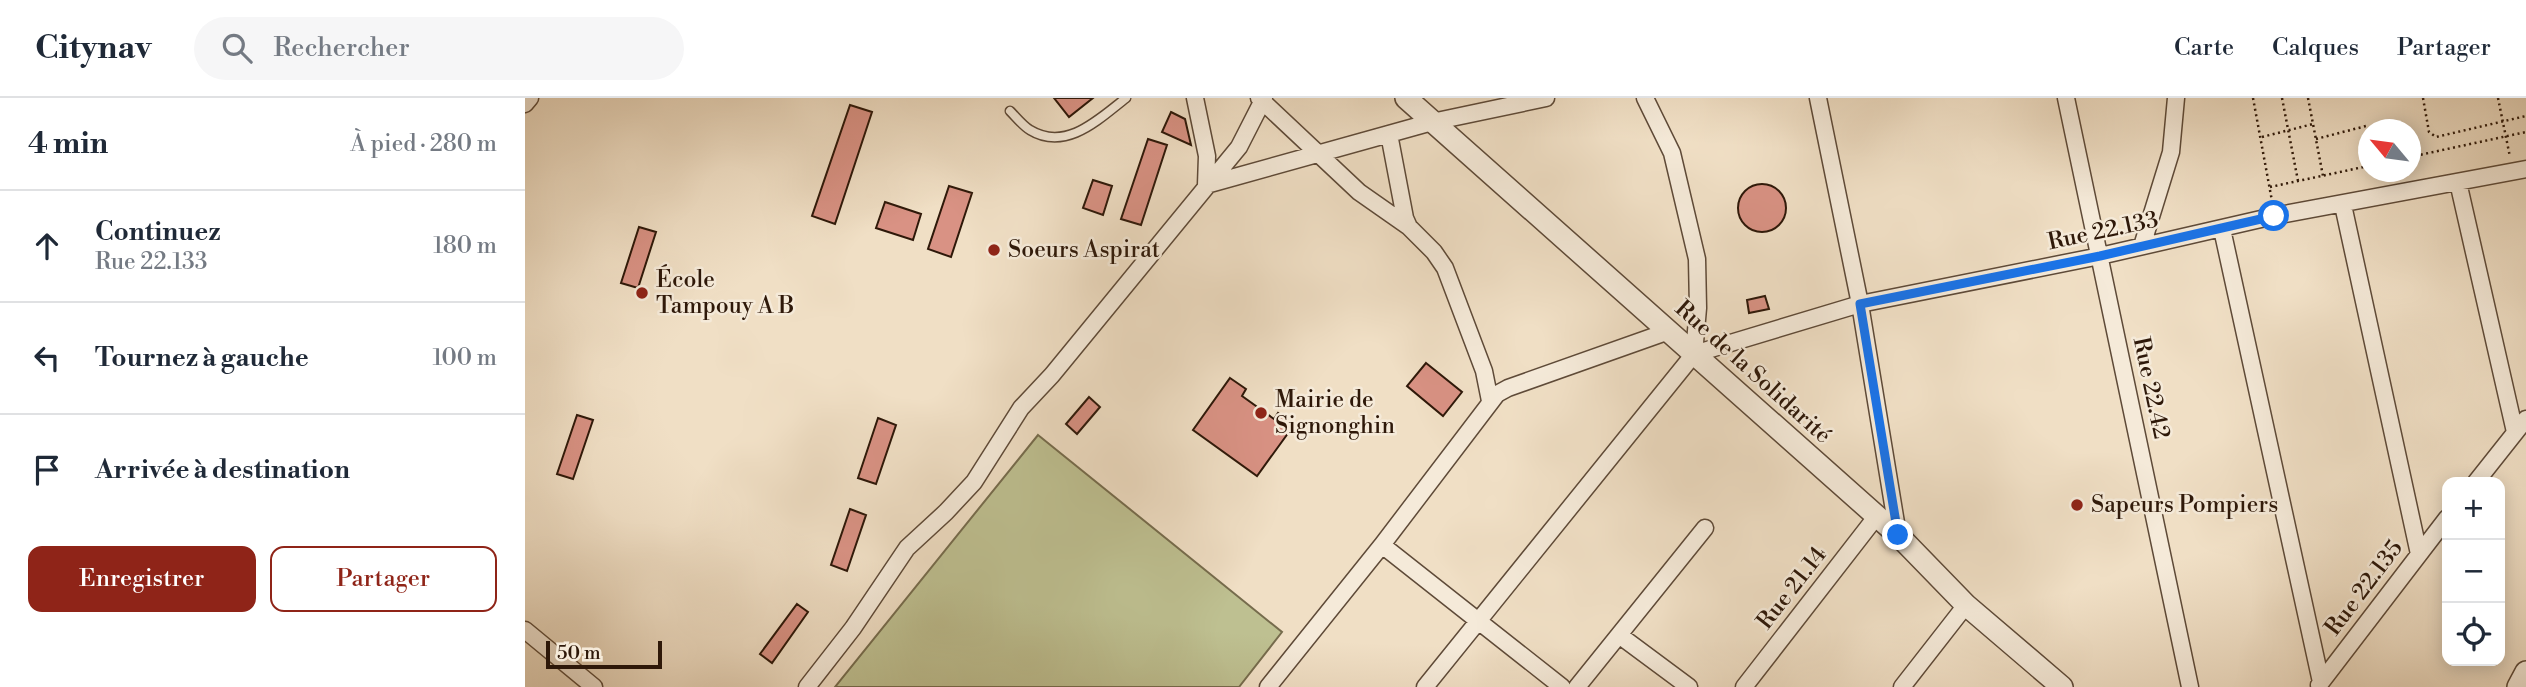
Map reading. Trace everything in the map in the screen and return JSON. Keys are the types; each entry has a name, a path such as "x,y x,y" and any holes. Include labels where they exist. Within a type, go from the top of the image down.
{"street":[{"path":"525,104 530,98"},
{"path":"1195,98 1207,156 1206,185"},
{"name":"Rue de la Solidarité","path":"1406,98 1898,535 1966,605 2061,687"},
{"path":"1206,185 1432,122 1546,98"},
{"path":"1425,687 1694,354 1698,308 1697,259 1672,153 1645,98"},
{"path":"1818,98 1860,304 1898,535"},
{"name":"Rue 22.42","path":"2066,98 2190,687"},
{"path":"2142,246 2171,152 2176,98"},
{"path":"807,687 853,628 907,548 974,482 1021,408 1061,365 1239,147 1262,99 1359,192 1409,228 1434,252 1445,268 1484,371 1490,401"},
{"path":"1389,134 1398,193 1409,228"},
{"name":"Rue 22.133","path":"1694,354 1860,304 2100,256 2274,216 2519,171"},
{"path":"2458,182 2515,432"},
{"path":"2343,205 2419,554"},
{"path":"2222,229 2319,684"},
{"path":"1268,687 1382,545 1490,401 1508,388 1669,331"},
{"path":"2480,477 2526,419"},
{"name":"Rue 21.14","path":"1744,687 1876,517"},
{"name":"Rue 22.135","path":"2319,684 2442,524"},
{"path":"1577,687 1705,528"},
{"path":"1382,545 1562,687"},
{"path":"1902,687 1966,605"},
{"path":"525,630 594,687"},
{"path":"1619,635 1689,687"},
{"path":"2518,687 2526,672"}],"lane":[{"path":"1010,111 1029,130 1047,137 1069,136 1086,129 1126,98"}],"path":[{"path":"2253,98 2274,216"},
{"path":"2282,98 2298,181"},
{"path":"2308,98 2323,176"},
{"path":"2423,98 2431,136 2436,137 2526,116"},
{"path":"2498,98 2506,137 2519,171"},
{"path":"2261,137 2313,124"},
{"path":"2316,139 2358,129"},
{"path":"2421,155 2526,132"},
{"path":"2270,187 2358,168"}],"green space":[{"path":"1038,435 1282,632 1239,687 835,687"}],"building":[{"path":"1054,98 1093,98 1069,117"},
{"path":"850,105 872,112 835,224 812,216"},
{"path":"1171,112 1185,119 1191,145 1162,132"},
{"path":"1148,139 1167,145 1141,225 1121,219"},
{"path":"1093,180 1112,186 1103,215 1083,208"},
{"path":"1762,184 1779,191 1786,208 1779,225 1762,232 1745,225 1738,208 1745,191"},
{"path":"949,186 972,193 951,257 928,249"},
{"path":"885,202 921,214 913,240 876,228"},
{"path":"639,227 656,232 638,288 621,283"},
{"path":"1765,296 1769,309 1749,313 1747,300"},
{"path":"1426,363 1462,392 1443,416 1407,386"},
{"path":"1230,378 1246,389 1242,396 1274,419 1278,413 1294,425 1257,476 1193,430"},
{"path":"1089,397 1100,407 1077,434 1066,424"},
{"path":"577,415 593,420 573,479 557,474"},
{"path":"878,418 896,425 876,484 858,478"},
{"path":"850,509 866,515 847,571 831,565"},
{"path":"797,604 808,612 772,663 760,654"}],"place":[{"name":"Soeurs Aspirat","path":"994,250"},
{"name":"École Tampouy A B","path":"642,293"},
{"name":"Mairie de Signonghin","path":"1261,413"},
{"name":"Sapeurs Pompiers","path":"2077,505"}],"route":[{"path":"1898,535 1860,304 2100,256 2274,216"}]}
